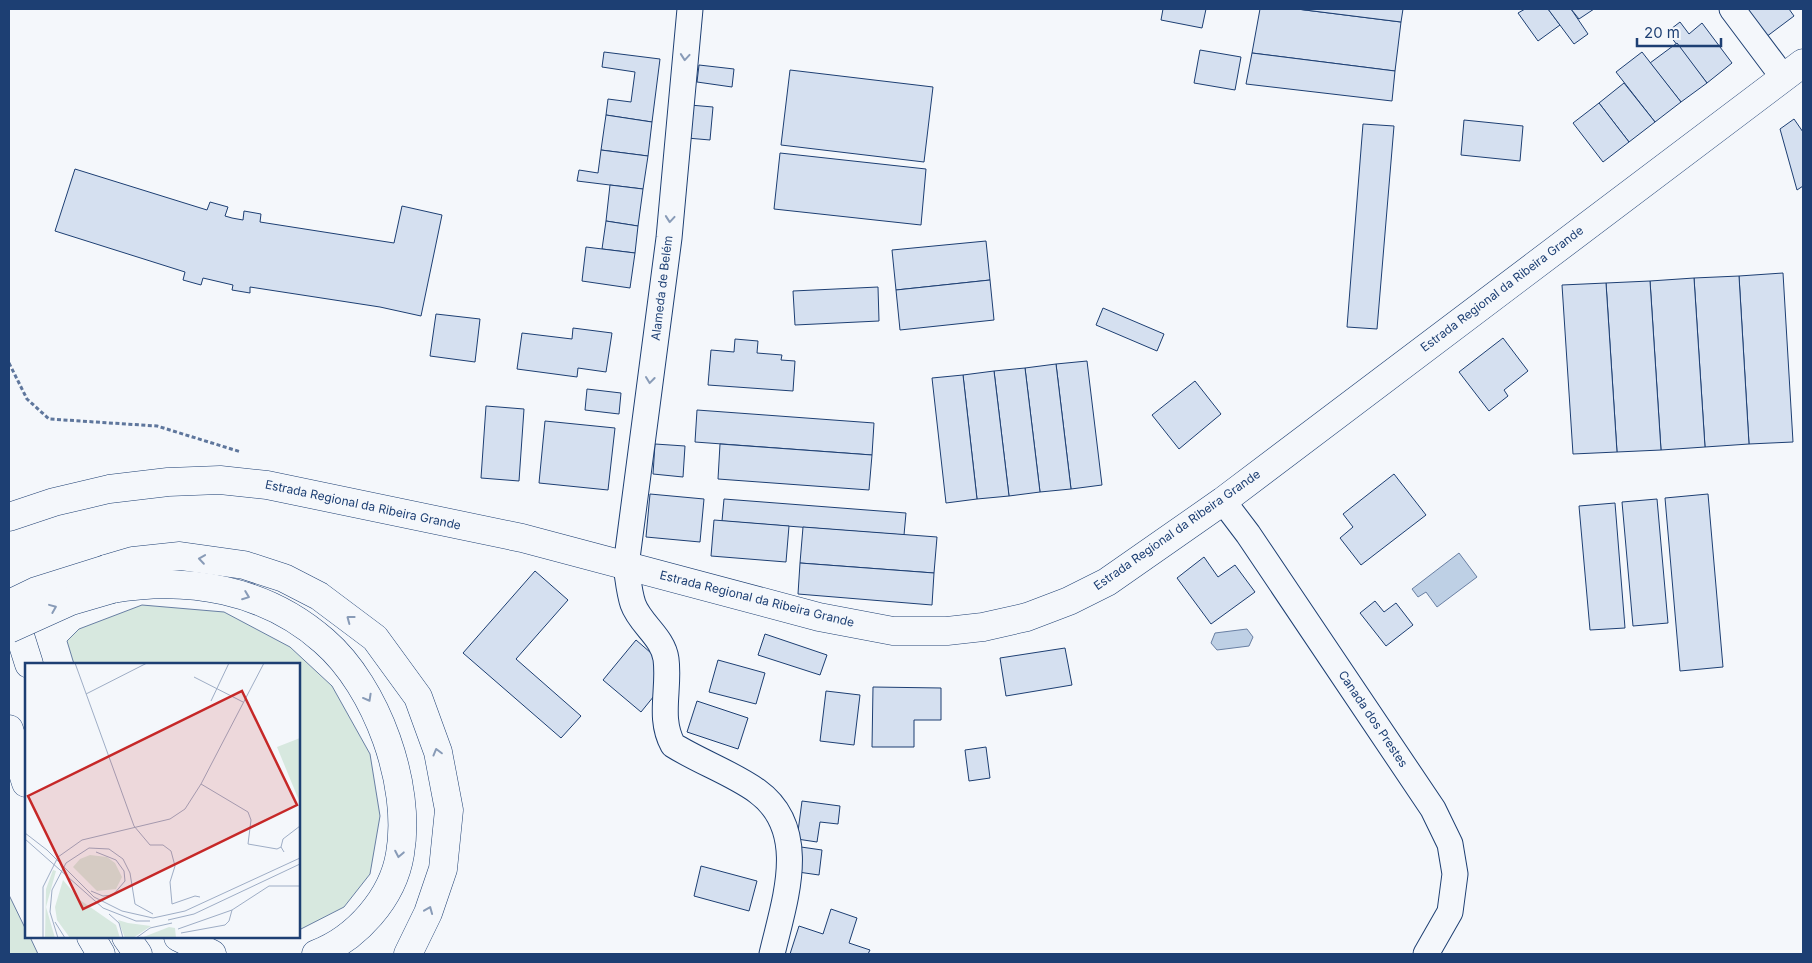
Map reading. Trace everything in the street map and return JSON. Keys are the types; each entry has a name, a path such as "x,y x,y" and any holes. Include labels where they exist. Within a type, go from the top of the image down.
{"main road":[{"name":"Estrada Regional da Ribeira Grande","path":"9,517 54,502 109,489 168,482 220,480 267,485 522,538 818,617 893,631 947,631 983,627 1027,617 1068,601 1107,582 1222,502 1793,70"},
{"path":"9,629 71,601 109,579 133,561 180,556 244,565 284,578 319,596 375,638 418,697 438,752 448,810 443,869 428,913 408,954"},
{"path":"29,663 9,603 36,591 109,579 144,583 200,585 240,594 270,606 298,622 324,641 347,664 369,698 384,734 396,773 402,813 400,856 394,876 377,906 365,921 339,943 316,954"},
{"path":"9,729 25,780"},
{"path":"92,938 100,954"},
{"path":"127,938 138,954"},
{"path":"180,938 212,954"}],"street":[{"name":"Alameda de Belém","path":"690,9 669,238 626,566 633,605 659,641 666,658 665,722 667,733 673,745 757,792 775,810 784,826 791,856 772,954"},
{"path":"1732,9 1793,70"},
{"name":"Canada dos Prestes","path":"1222,502 1248,534 1433,809 1450,844 1455,874 1450,912 1426,954"}],"path":[{"path":"9,363 27,399 49,419 157,426 247,454"}],"shaded area":[{"path":"142,605 224,612 290,647 332,686 370,754 380,816 370,874 344,907 300,929 300,663 74,663 67,641 79,629"},
{"path":"9,895 25,928 25,938 30,938 38,954 9,954"}],"water":[{"path":"1459,553 1477,577 1437,607 1426,592 1418,597 1412,589"},
{"path":"1247,629 1253,637 1249,646 1217,650 1211,643 1215,633"}],"building":[{"path":"1163,9 1206,9 1202,28 1161,20"},
{"path":"1260,9 1297,9 1401,22 1395,71 1252,53"},
{"path":"1297,9 1403,9 1401,22"},
{"path":"1525,9 1548,9 1560,25 1538,41 1518,13"},
{"path":"1548,9 1571,9 1588,34 1574,44"},
{"path":"1571,9 1594,9 1579,19"},
{"path":"1744,9 1789,9 1794,16 1766,37"},
{"path":"1680,22 1689,34 1702,23 1732,63 1707,83 1667,32"},
{"path":"1677,43 1707,83 1681,102 1650,63"},
{"path":"1200,50 1241,57 1235,90 1194,83"},
{"path":"604,52 660,59 652,122 606,115 608,99 631,102 635,72 602,67"},
{"path":"1642,52 1681,102 1655,122 1616,72"},
{"path":"1252,53 1395,71 1392,101 1246,84"},
{"path":"699,65 734,69 732,87 697,82"},
{"path":"790,70 933,87 924,162 781,145"},
{"path":"1624,83 1655,122 1629,142 1599,103"},
{"path":"1599,103 1629,142 1603,162 1573,123"},
{"path":"690,105 713,107 710,140 687,138"},
{"path":"606,115 652,122 648,156 601,150"},
{"path":"1794,119 1803,132 1803,186 1797,190 1780,129"},
{"path":"1464,120 1523,126 1520,161 1461,155"},
{"path":"1363,124 1394,126 1377,329 1347,327"},
{"path":"601,150 648,156 643,189 577,181 579,170 598,173"},
{"path":"780,153 926,169 921,225 774,209"},
{"path":"75,169 207,210 210,202 228,207 225,216 232,218 243,220 244,211 261,214 260,222 394,243 402,206 442,215 421,316 380,307 250,287 250,293 232,290 233,285 203,278 201,285 183,280 185,272 55,231"},
{"path":"610,185 643,189 638,226 606,221"},
{"path":"606,221 638,226 635,253 602,249"},
{"path":"986,241 990,280 896,290 892,250"},
{"path":"586,247 635,253 630,288 582,281"},
{"path":"1783,273 1793,442 1749,444 1739,276"},
{"path":"1739,276 1749,444 1705,447 1694,278"},
{"path":"1694,278 1705,447 1661,450 1650,281"},
{"path":"990,280 994,320 900,330 896,290"},
{"path":"1650,281 1661,450 1617,452 1606,283"},
{"path":"1606,283 1617,452 1573,454 1562,285"},
{"path":"878,287 879,321 795,325 793,291"},
{"path":"1103,308 1164,334 1157,351 1096,325"},
{"path":"436,314 480,319 475,362 430,356"},
{"path":"573,328 612,333 606,372 578,368 577,377 517,369 522,333 572,339"},
{"path":"1503,338 1528,371 1504,390 1508,396 1489,411 1459,372"},
{"path":"735,339 758,341 757,353 782,355 781,360 795,361 793,391 708,385 711,350 734,352"},
{"path":"1087,361 1102,485 1071,489 1056,364"},
{"path":"1056,364 1071,489 1040,492 1025,368"},
{"path":"1025,368 1040,492 1009,496 994,371"},
{"path":"994,371 1009,496 977,499 963,375"},
{"path":"963,375 977,499 946,503 932,378"},
{"path":"1195,381 1221,414 1179,449 1152,415"},
{"path":"587,389 621,393 619,414 585,410"},
{"path":"486,406 524,409 519,481 481,478"},
{"path":"697,410 874,423 872,455 695,442"},
{"path":"545,421 615,428 608,490 539,483"},
{"path":"655,444 685,446 683,477 653,474"},
{"path":"720,444 872,455 869,490 718,479"},
{"path":"1394,474 1426,515 1361,565 1340,538 1353,527 1343,514"},
{"path":"650,494 704,499 700,542 646,537"},
{"path":"1708,494 1723,667 1680,671 1665,498"},
{"path":"724,499 906,513 904,535 722,521"},
{"path":"1657,499 1668,623 1633,626 1622,502"},
{"path":"1615,503 1625,628 1590,630 1579,506"},
{"path":"714,520 789,526 786,562 711,556"},
{"path":"803,527 937,537 934,573 800,563"},
{"path":"1204,557 1218,577 1235,565 1255,592 1211,624 1177,578"},
{"path":"800,563 934,573 932,605 798,594"},
{"path":"535,571 568,600 516,659 581,716 561,738 463,653"},
{"path":"1375,601 1384,612 1396,603 1413,625 1386,646 1360,613"},
{"path":"765,634 827,655 820,675 758,655"},
{"path":"636,640 658,659 654,696 641,712 603,680"},
{"path":"1065,648 1072,685 1006,696 1000,658"},
{"path":"718,660 765,673 756,704 709,692"},
{"path":"873,687 941,688 941,720 914,720 914,747 872,747"},
{"path":"826,691 860,695 854,745 820,741"},
{"path":"697,701 748,718 738,749 687,732"},
{"path":"986,747 990,778 969,781 965,750"},
{"path":"802,801 840,806 838,824 820,822 817,842 797,839"},
{"path":"801,847 822,850 819,875 798,872"},
{"path":"701,866 757,881 749,911 694,896"},
{"path":"831,909 857,918 849,943 870,950 868,954 790,954 799,926 823,934"}]}
